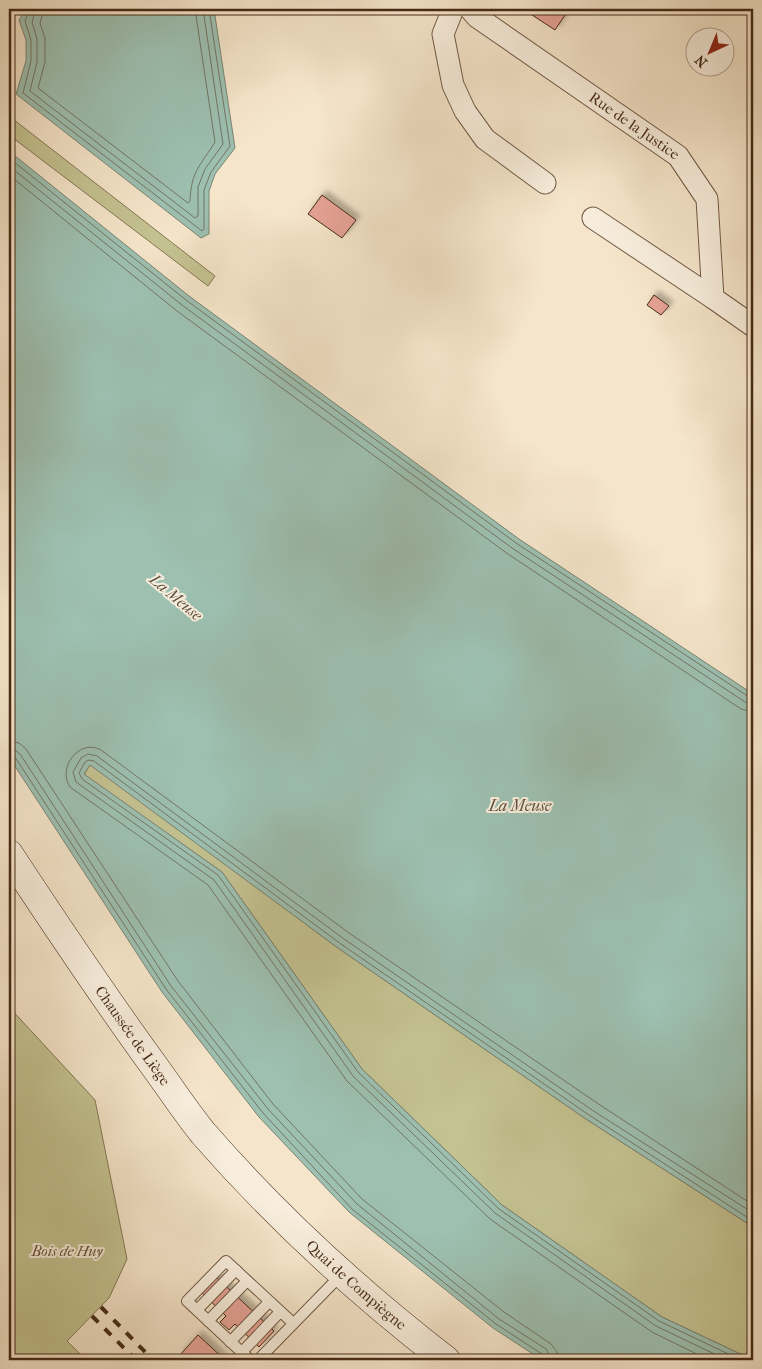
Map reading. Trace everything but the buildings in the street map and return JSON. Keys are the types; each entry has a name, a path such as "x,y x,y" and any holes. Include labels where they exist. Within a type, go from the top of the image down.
{"main road":[{"name":"Chaussée de Liège","path":"9,854 100,992 202,1132 270,1207"},
{"name":"Quai de Compiègne","path":"270,1207 316,1252 402,1326 446,1360"}],"street":[{"path":"453,9 442,34 453,86 465,111 485,139 545,183"},
{"name":"Rue de la Justice","path":"470,9 477,17 678,156 707,199 712,298"},
{"path":"593,218 753,326"}],"lane":[{"path":"250,1360 187,1301 226,1261 293,1323"},
{"path":"258,1360 342,1274"},
{"path":"208,1321 247,1281"},
{"path":"230,1342 269,1302"},
{"path":"242,1352 280,1312"}],"green space":[{"path":"9,116 215,276 208,286 9,135"},
{"path":"90,764 338,948 586,1119 753,1227 753,1360 662,1317 502,1205 362,1069 222,872 84,775"},
{"name":"Bois de Huy","path":"9,1007 95,1100 127,1259 109,1298 67,1341 86,1360 9,1360"}],"water":[{"path":"26,9 214,9 235,148 215,174 209,191 209,234 201,238 16,94 26,61 26,40 19,20"},
{"name":"La Meuse","path":"9,151 189,296 519,539 753,694 753,1227 586,1119 338,948 90,765 84,774 222,872 362,1069 502,1205 662,1317 753,1360 542,1360 493,1328 349,1212 259,1117 162,992 9,757"}],"railway":[{"path":"101,1307 153,1360"},
{"path":"92,1316 136,1360"}]}
